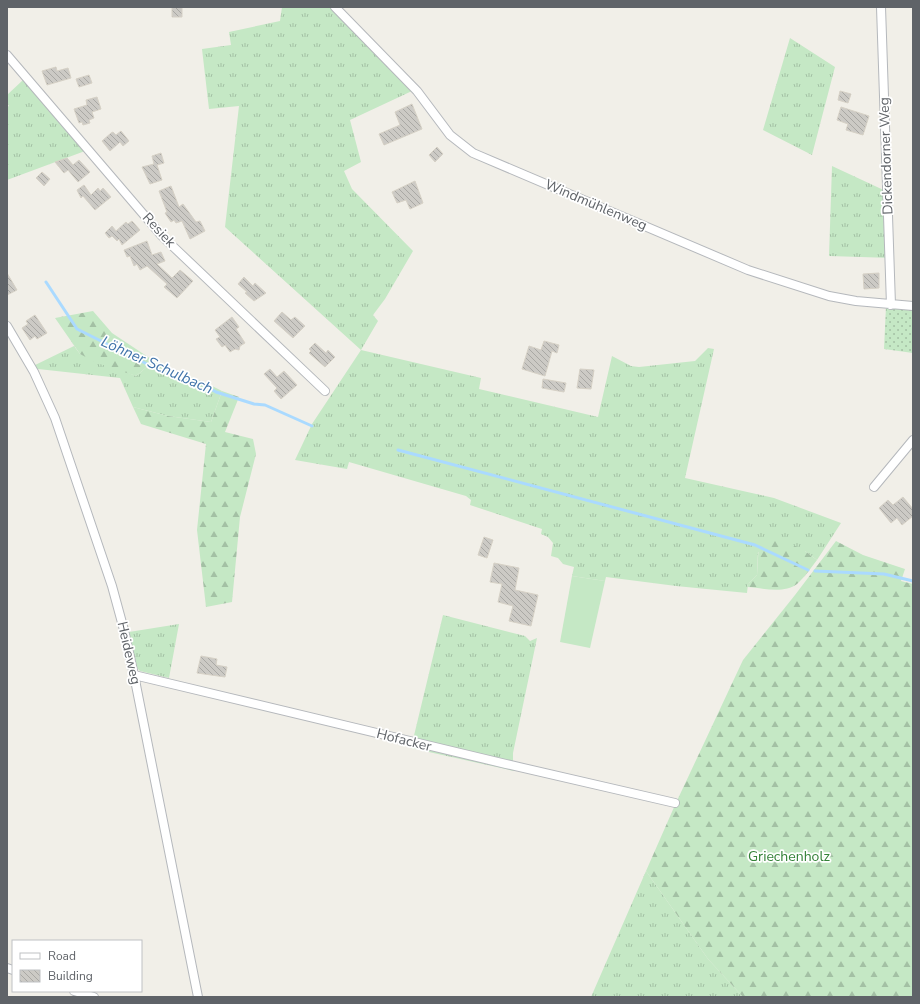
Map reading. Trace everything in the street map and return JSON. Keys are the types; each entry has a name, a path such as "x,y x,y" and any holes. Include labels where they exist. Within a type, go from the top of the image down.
{"street":[{"name":"Windmühlenweg","path":"335,7 417,91 450,135 473,152 748,270 830,296 856,301 913,306"},
{"name":"Dickendorner Weg","path":"881,7 891,305"},
{"name":"Resiek","path":"7,55 162,236 325,391"},
{"name":"Heideweg","path":"7,326 34,372 55,418 112,586 134,675 198,997"},
{"path":"874,487 913,440"},
{"name":"Hofacker","path":"134,675 675,803"},
{"path":"77,992 94,997"}],"green space":[{"path":"282,7 333,7 412,91 350,120 361,162 344,171 352,189 413,251 385,299 373,315 378,321 361,350 225,227 239,106 209,109 202,49 231,45 229,32 280,21"},
{"path":"790,38 835,67 812,155 763,130"},
{"path":"23,80 85,151 7,180 7,107 9,106 7,102 7,95"},
{"path":"832,166 890,193 892,258 829,256"},
{"path":"886,306 913,308 913,353 884,349"},
{"path":"93,311 112,333 154,361 136,376 97,363 80,354 55,318"},
{"path":"74,346 80,354 136,376 154,361 222,391 211,422 168,416 133,407 120,378 29,368"},
{"path":"708,348 714,349 685,478 774,498 841,523 817,560 805,551 758,552 757,575 748,584 747,593 606,577 605,581 572,576 574,567 563,564 558,558 551,556 553,543 548,537 541,534 542,529 470,505 471,500 466,496 349,462 347,469 295,460 312,424 361,350 481,378 479,389 598,417 612,356 631,366 639,367 695,361"},
{"path":"222,391 239,397 225,432 253,439 256,454 240,517 232,602 206,607 197,530 206,444 141,424 133,407 168,416 211,422"},
{"path":"774,535 805,551 817,560 802,579 792,587 773,590 748,587 748,584 757,575 759,541"},
{"name":"Griechenholz","path":"836,541 863,555 905,569 901,581 913,584 913,997 743,997 708,959 646,871 675,805 743,660"},
{"path":"572,576 605,581 590,648 560,642"},
{"path":"443,615 525,636 530,641 537,638 513,753 513,761 515,764 514,771 411,748"},
{"path":"179,624 169,678 140,671 137,668 129,632"},
{"path":"646,871 708,959 743,997 591,997"}],"building":[{"path":"172,7 182,7 182,17 172,17"},
{"path":"56,67 57,71 68,68 71,78 47,85 42,71"},
{"path":"89,75 92,83 79,87 76,79"},
{"path":"840,91 851,94 848,103 838,100"},
{"path":"97,97 101,109 92,112 94,118 89,120 90,123 83,125 82,122 79,123 74,109 87,105 86,100"},
{"path":"412,104 422,129 384,145 379,134 400,125 395,112"},
{"path":"841,107 869,116 863,135 846,130 848,124 837,120"},
{"path":"121,131 129,141 123,146 120,142 110,151 102,141 111,133 113,132 116,135"},
{"path":"437,147 443,154 435,162 429,155"},
{"path":"161,153 164,163 157,165 162,180 150,184 142,167 154,164 152,156"},
{"path":"67,158 73,165 79,160 90,172 78,182 68,170 64,173 55,162"},
{"path":"42,172 50,179 44,186 36,178"},
{"path":"415,181 423,203 410,209 406,200 397,203 392,192"},
{"path":"84,185 91,195 98,188 100,191 103,188 111,197 95,210 83,196 81,198 77,190"},
{"path":"171,186 179,207 183,204 196,222 200,221 205,231 190,239 182,221 176,223 174,220 171,222 165,213 167,212 159,191"},
{"path":"132,221 140,230 122,245 119,239 117,241 112,236 109,238 105,233 112,226 116,231 126,222 128,224"},
{"path":"147,241 152,255 161,252 165,261 157,264 172,278 180,270 193,281 177,298 164,287 167,284 147,266 140,270 137,264 134,266 130,256 127,257 124,250"},
{"path":"7,273 17,290 7,295"},
{"path":"879,273 879,288 864,289 863,274"},
{"path":"244,277 253,286 255,283 266,293 254,301 238,284"},
{"path":"282,312 291,320 295,317 305,326 293,338 274,321"},
{"path":"35,315 47,333 37,339 35,336 30,340 22,328 28,324 26,321"},
{"path":"232,317 239,327 236,329 245,343 240,346 239,350 235,349 230,352 225,345 222,347 216,339 220,337 215,330"},
{"path":"544,341 559,345 557,353 552,351 545,376 522,369 529,346 541,350"},
{"path":"315,343 326,353 328,350 335,357 325,367 309,353 311,351 309,349"},
{"path":"270,369 277,377 284,371 297,385 281,399 274,391 277,388 264,374"},
{"path":"580,369 594,370 591,389 577,388"},
{"path":"543,379 566,383 564,392 542,388"},
{"path":"903,497 913,509 913,516 902,525 897,518 891,523 879,508 888,500 893,505"},
{"path":"484,537 493,540 487,558 478,555"},
{"path":"494,563 519,568 515,590 538,595 531,626 509,621 513,606 498,602 502,584 490,582"},
{"path":"201,656 217,659 216,665 227,667 225,677 197,673"}],"waterway":[{"name":"Löhner Schulbach","path":"46,282 77,329 161,371 201,383 216,392 254,404 265,405 312,426"},
{"path":"398,450 755,545 808,570"},
{"path":"815,571 884,574 913,581"}]}
